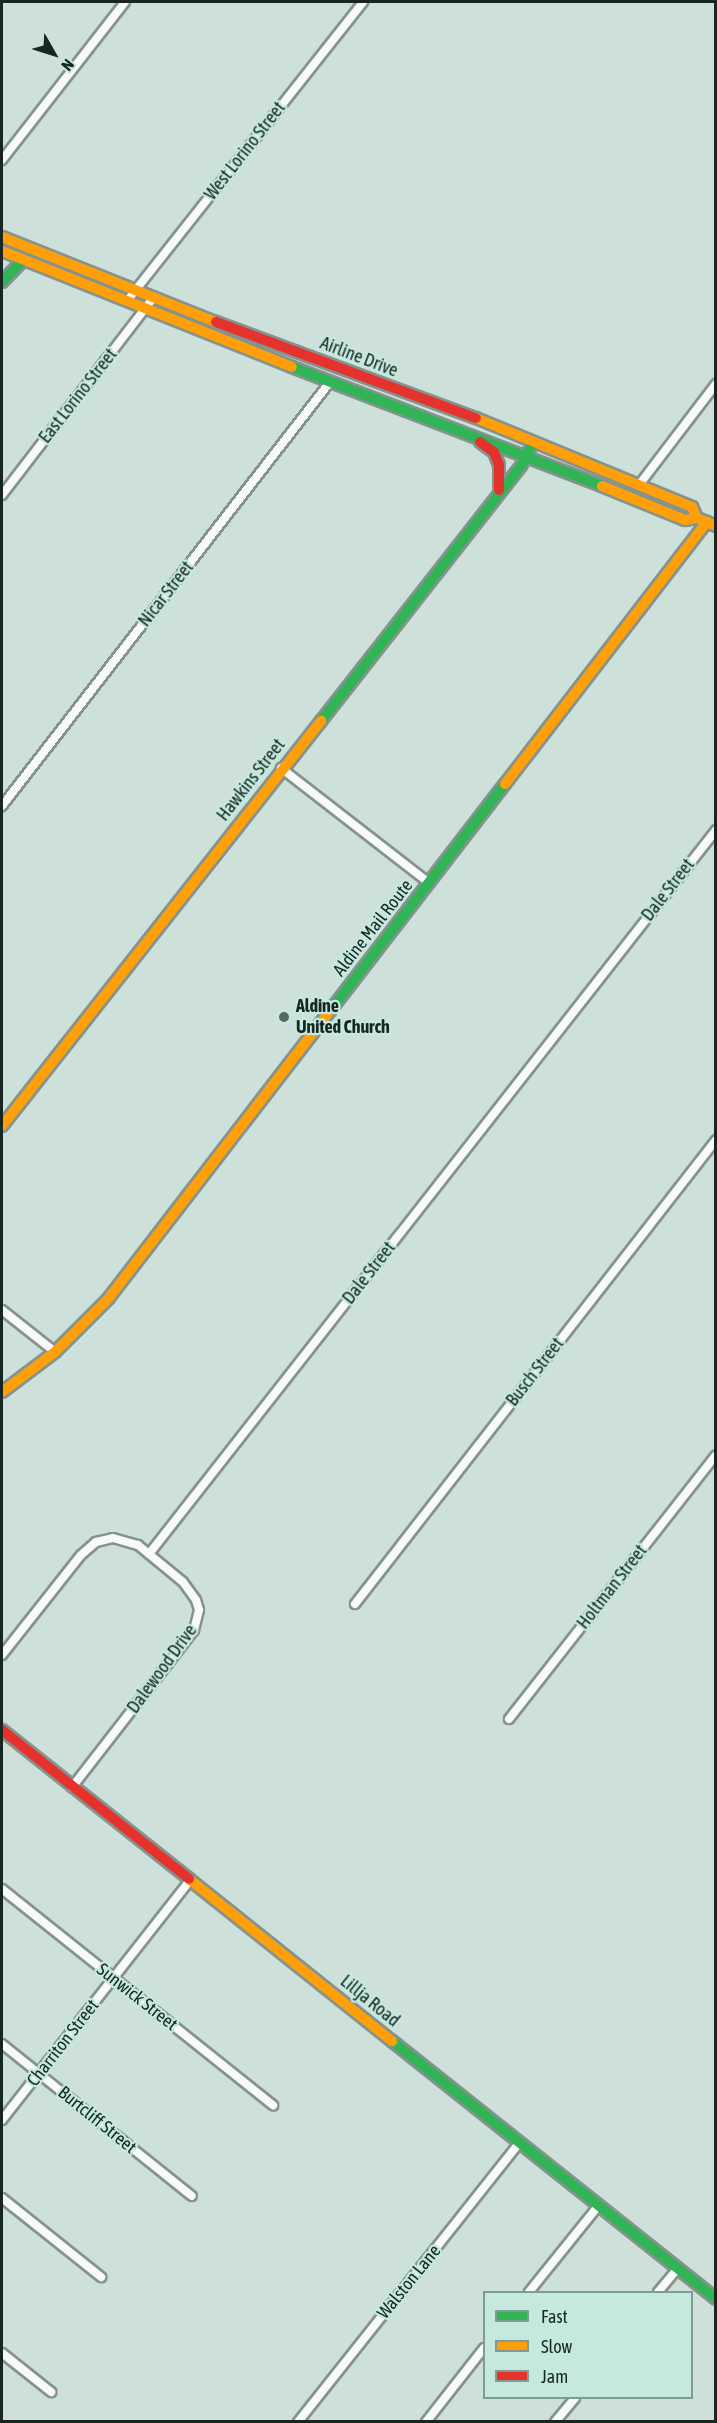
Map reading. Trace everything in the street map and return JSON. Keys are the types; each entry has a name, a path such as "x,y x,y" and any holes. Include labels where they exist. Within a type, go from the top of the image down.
{"main road":[{"name":"Airline Drive","path":"2,237 534,442 692,507 707,522"},
{"name":"Airline Drive","path":"2,251 330,382 528,456 685,520 707,522"},
{"path":"2,282 23,260"},
{"path":"471,434 494,452 500,465 499,490"},
{"name":"Hawkins Street","path":"2,1126 499,490 528,456 534,442"},
{"name":"Aldine Mail Route","path":"2,1392 55,1352 108,1299 707,522"},
{"name":"Lillja Road","path":"2,1730 716,2300"}],"street":[{"path":"2,160 125,2"},
{"name":"West Lorino Street","path":"127,301 363,2"},
{"name":"East Lorino Street","path":"2,495 154,297"},
{"name":"Nicar Street","path":"2,806 330,382"},
{"path":"639,485 716,384"},
{"path":"281,768 429,883"},
{"name":"Dale Street","path":"149,1554 716,830"},
{"name":"Busch Street","path":"355,1605 716,1140"},
{"path":"2,1311 55,1352"},
{"name":"Holtman Street","path":"509,1719 716,1455"},
{"path":"2,1655 81,1555 96,1542 113,1538 130,1541 149,1554"},
{"name":"Dalewood Drive","path":"72,1787 181,1648 198,1620 199,1610 190,1590 149,1554"},
{"name":"Charriton Street","path":"2,2120 191,1879"},
{"name":"Sunwick Street","path":"2,1889 273,2105"},
{"name":"Burtcliff Street","path":"2,2044 192,2196"},
{"name":"Walston Lane","path":"298,2421 520,2142"},
{"path":"2,2198 101,2277"},
{"path":"530,2291 599,2205"},
{"path":"659,2291 677,2269"},
{"path":"426,2421 483,2349"},
{"path":"2,2353 51,2392"},
{"path":"555,2421 572,2399"}],"traffic: fast":[{"path":"2,282 23,260"},
{"path":"292,367 602,486"},
{"path":"321,721 521,466 534,442"},
{"path":"330,1011 505,784"},
{"path":"392,2041 716,2299"}],"traffic: slow":[{"path":"2,237 216,322"},
{"path":"2,251 292,367"},
{"path":"476,418 692,507 697,518"},
{"path":"602,486 685,520 697,518 716,526"},
{"path":"505,784 707,522"},
{"path":"2,1126 321,721"},
{"path":"2,1392 55,1352 108,1299 330,1011"},
{"path":"189,1879 392,2041"}],"traffic: jam":[{"path":"216,322 476,418"},
{"path":"480,442 494,452 499,465 499,490"},
{"path":"2,1730 189,1879"}],"place":[{"name":"Aldine United Church","path":"284,1017"}]}
